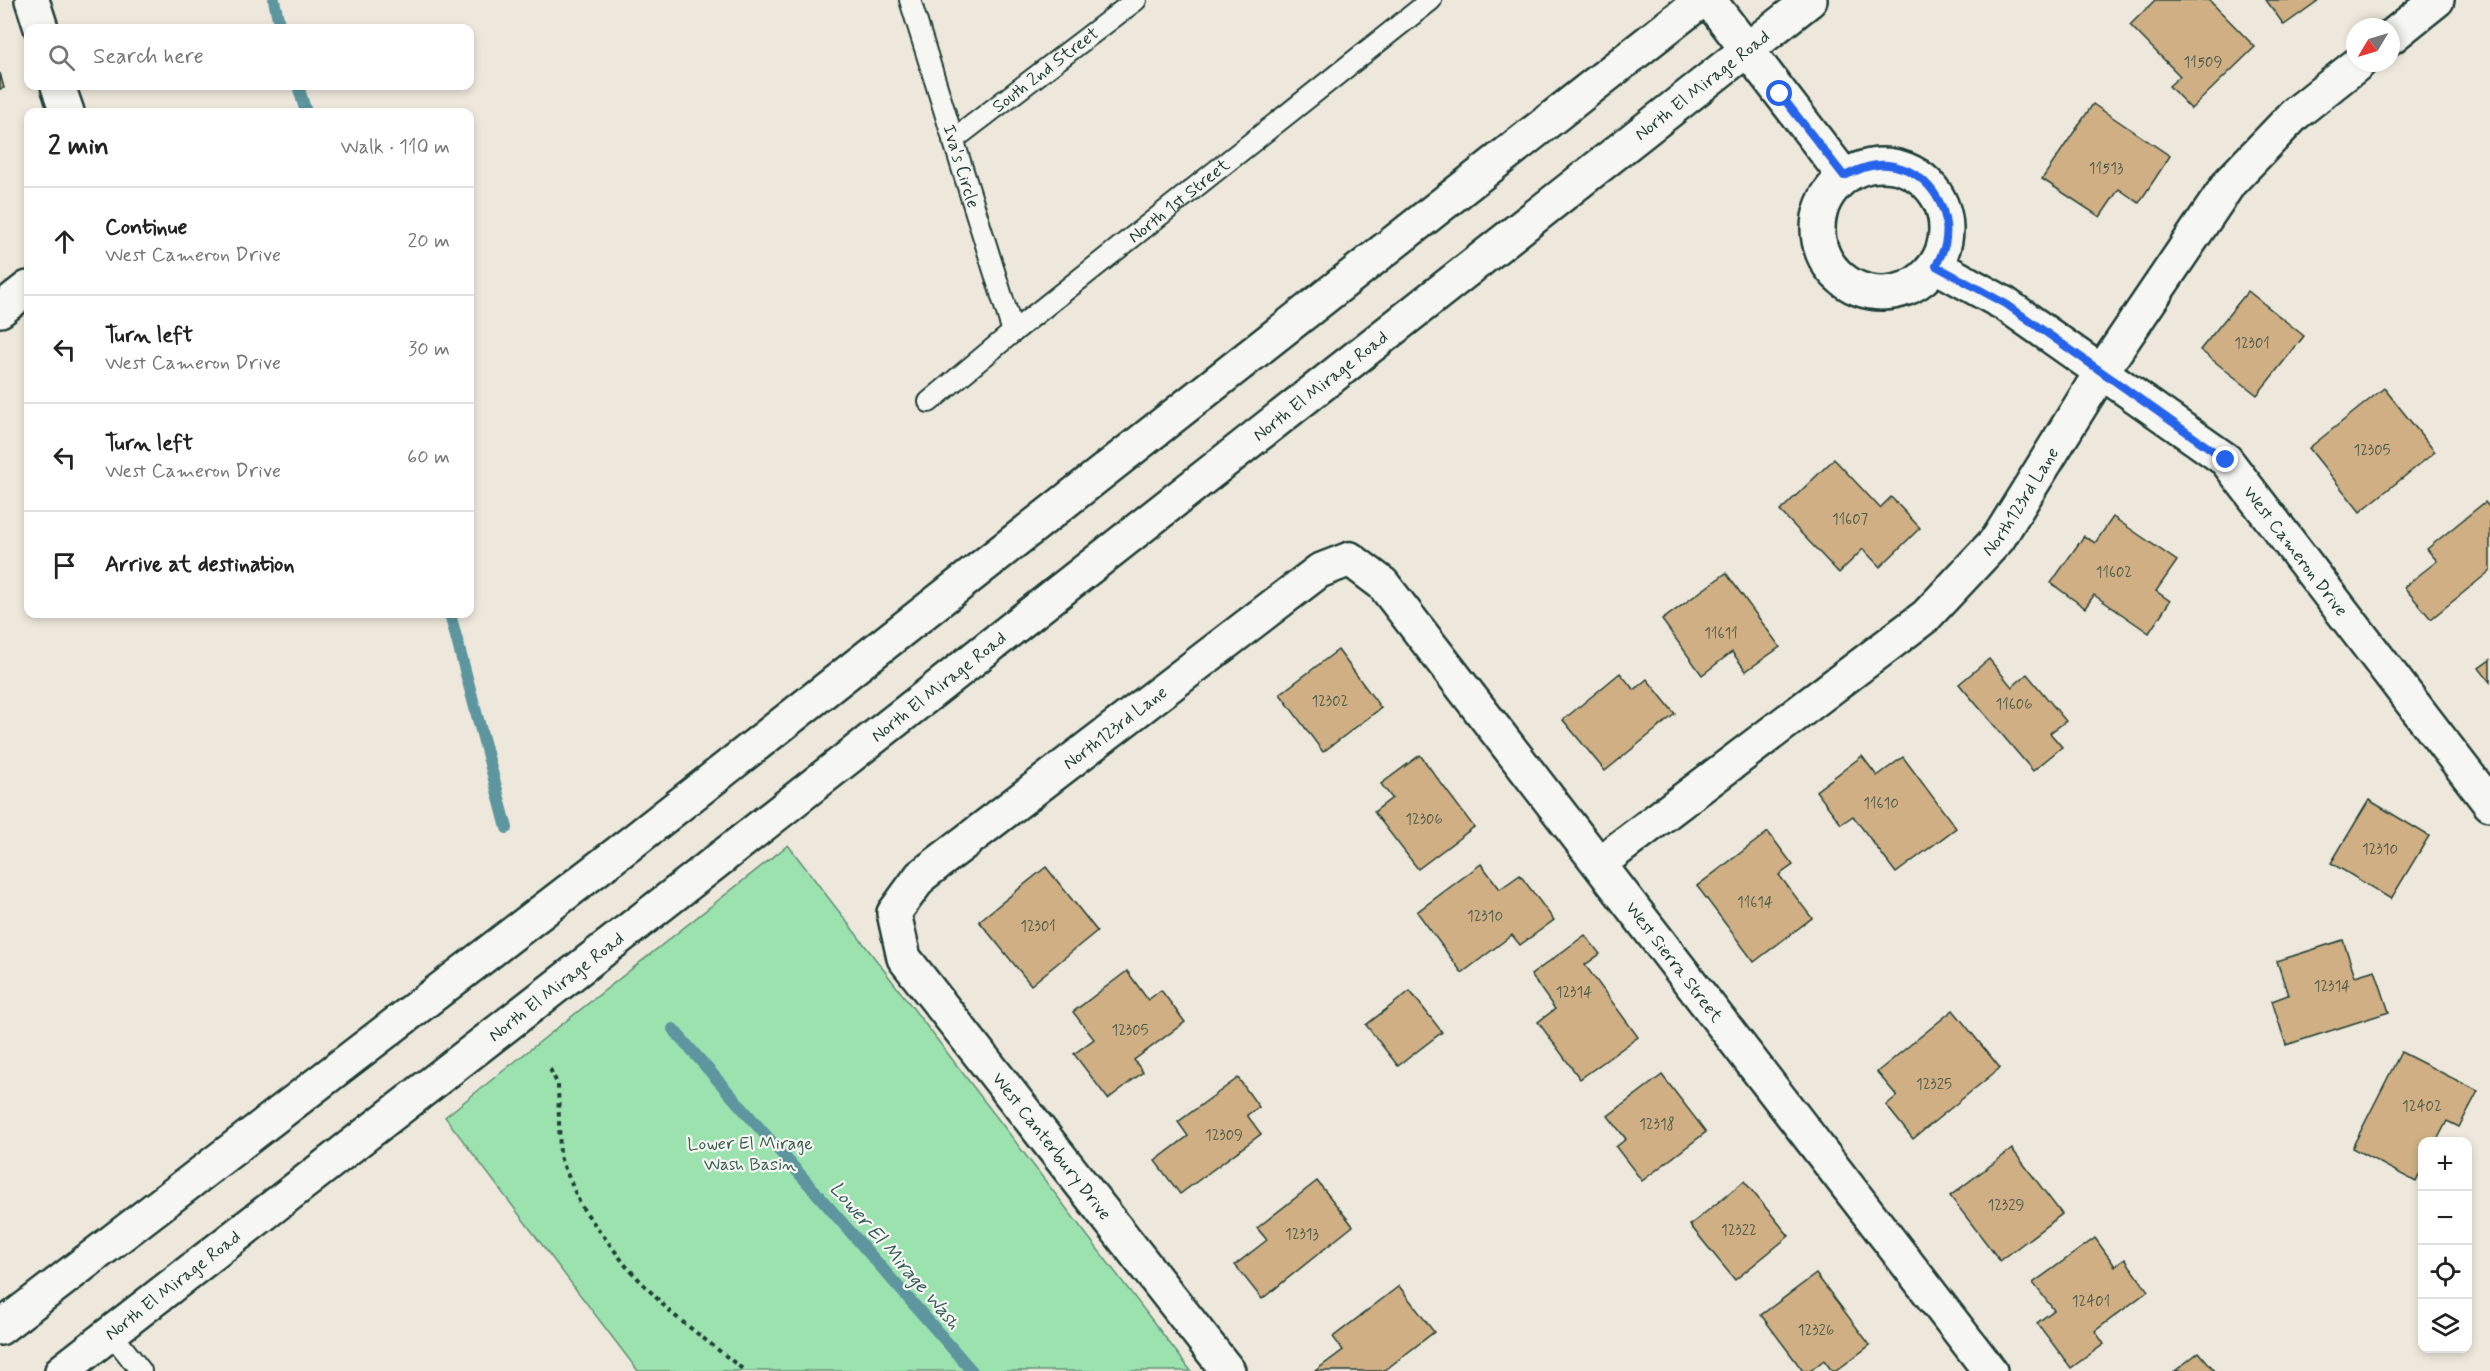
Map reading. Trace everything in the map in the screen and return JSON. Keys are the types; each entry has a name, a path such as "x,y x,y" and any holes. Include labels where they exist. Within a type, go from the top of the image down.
{"street":[{"path":"32,0 40,24"},
{"path":"0,1328 635,840 1702,0"},
{"path":"1709,0 1844,176"},
{"name":"North El Mirage Road","path":"62,1371 702,873 1810,0"},
{"path":"2400,30 2437,0"},
{"name":"North123rd Lane","path":"1600,863 1926,616 1998,539 2102,372 2230,182 2295,114 2348,72"},
{"path":"59,90 66,108"},
{"path":"1887,164 1908,170 1927,183 1940,201 1946,223 1945,245 1936,266 1922,281 1904,290 1884,294 1863,291 1845,282 1830,268 1820,250 1817,230 1820,209 1830,190 1844,176 1864,167 1887,164"},
{"name":"West Cameron Drive","path":"1936,266 2006,304 2226,460 2490,804"},
{"path":"0,310 24,291"},
{"name":"North123rd Lane","path":"894,914 921,876 1319,571 1350,559"},
{"name":"West Sierra Street","path":"1350,559 1383,584 1990,1371"},
{"name":"West Canterbury Drive","path":"894,914 904,958 1228,1371"}],"lane":[{"name":"Iva's Circle","path":"910,0 1013,332"},
{"name":"South 2nd Street","path":"953,140 1136,0"},
{"name":"North 1st Street","path":"929,402 1013,332 1431,0"},
{"path":"111,1333 141,1371"}],"path":[{"path":"550,1069 558,1085 560,1157 581,1206 626,1266 670,1312 745,1371"}],"green space":[{"name":"Lower El Mirage Wash Basin","path":"788,845 1191,1371 638,1371 445,1117"}],"building":[{"path":"2155,0 2209,0 2255,47 2191,109 2169,86 2180,76 2130,25"},
{"path":"2266,0 2319,0 2284,25"},
{"path":"0,73 4,88 0,89"},
{"path":"2093,104 2170,156 2139,203 2119,189 2100,217 2042,179"},
{"path":"2248,291 2304,336 2257,395 2200,350"},
{"path":"2384,388 2435,452 2360,512 2309,448"},
{"path":"1834,459 1880,508 1891,497 1920,528 1880,567 1863,549 1839,573 1780,511"},
{"path":"2485,502 2490,508 2490,571 2431,619 2404,587 2437,561 2427,549"},
{"path":"2113,517 2177,561 2156,591 2170,601 2149,633 2094,595 2085,608 2051,583 2084,536 2095,543"},
{"path":"1726,573 1780,647 1746,671 1732,652 1702,675 1662,620"},
{"path":"1338,650 1381,708 1323,752 1280,694"},
{"path":"1989,659 2012,687 2027,674 2066,721 2050,733 2062,747 2033,771 1959,684"},
{"path":"2490,660 2490,682 2479,668"},
{"path":"1620,673 1634,690 1647,679 1675,714 1605,771 1563,720"},
{"path":"1420,755 1474,827 1418,869 1374,812 1392,798 1381,784"},
{"path":"1862,756 1877,776 1903,757 1956,828 1896,873 1853,816 1841,824 1816,791"},
{"path":"2369,800 2429,836 2391,899 2331,863"},
{"path":"1768,832 1793,865 1779,875 1812,918 1754,962 1697,886"},
{"path":"1481,864 1500,889 1520,875 1554,920 1520,945 1512,935 1462,973 1417,912"},
{"path":"1046,867 1097,931 1031,985 979,921"},
{"path":"1585,935 1600,954 1585,965 1638,1037 1580,1079 1538,1022 1555,1009 1531,975"},
{"path":"2343,940 2355,976 2375,970 2389,1012 2286,1045 2272,1001 2288,995 2277,961"},
{"path":"1127,971 1148,1000 1161,990 1185,1022 1134,1060 1143,1072 1108,1099 1074,1054 1094,1039 1073,1012"},
{"path":"1410,991 1442,1032 1398,1066 1366,1025"},
{"path":"1953,1010 2000,1068 1913,1139 1886,1105 1897,1096 1877,1072"},
{"path":"2401,1052 2478,1091 2459,1127 2447,1121 2439,1137 2418,1137 2418,1178 2416,1182 2352,1148"},
{"path":"1662,1075 1706,1132 1642,1181 1616,1147 1626,1139 1608,1116"},
{"path":"1238,1078 1259,1107 1247,1115 1261,1134 1180,1194 1155,1161 1188,1136 1178,1122"},
{"path":"2012,1149 2062,1214 2000,1261 1950,1196"},
{"path":"1317,1181 1353,1226 1262,1299 1235,1265 1267,1240 1257,1228"},
{"path":"1744,1181 1789,1236 1735,1280 1690,1225"},
{"path":"2095,1238 2115,1266 2125,1259 2148,1291 2095,1331 2104,1344 2071,1368 2037,1323 2054,1310 2033,1283"},
{"path":"1816,1274 1870,1345 1836,1371 1832,1371 1824,1360 1810,1371 1803,1371 1761,1315"},
{"path":"1399,1286 1434,1332 1384,1371 1315,1371 1343,1350 1333,1337"},
{"path":"2199,1352 2215,1371 2175,1371"}],"waterway":[{"name":"Lower El Mirage Wash","path":"274,0 279,24"},
{"name":"Lower El Mirage Wash","path":"299,90 305,108"},
{"name":"Lower El Mirage Wash","path":"451,618 507,828"},
{"name":"Lower El Mirage Wash","path":"673,1029 972,1371"}],"route":[{"path":"1780,94 1844,176 1864,167 1887,164 1908,170 1927,183 1940,201 1946,223 1945,245 1936,266 2006,304 2226,460"}]}
